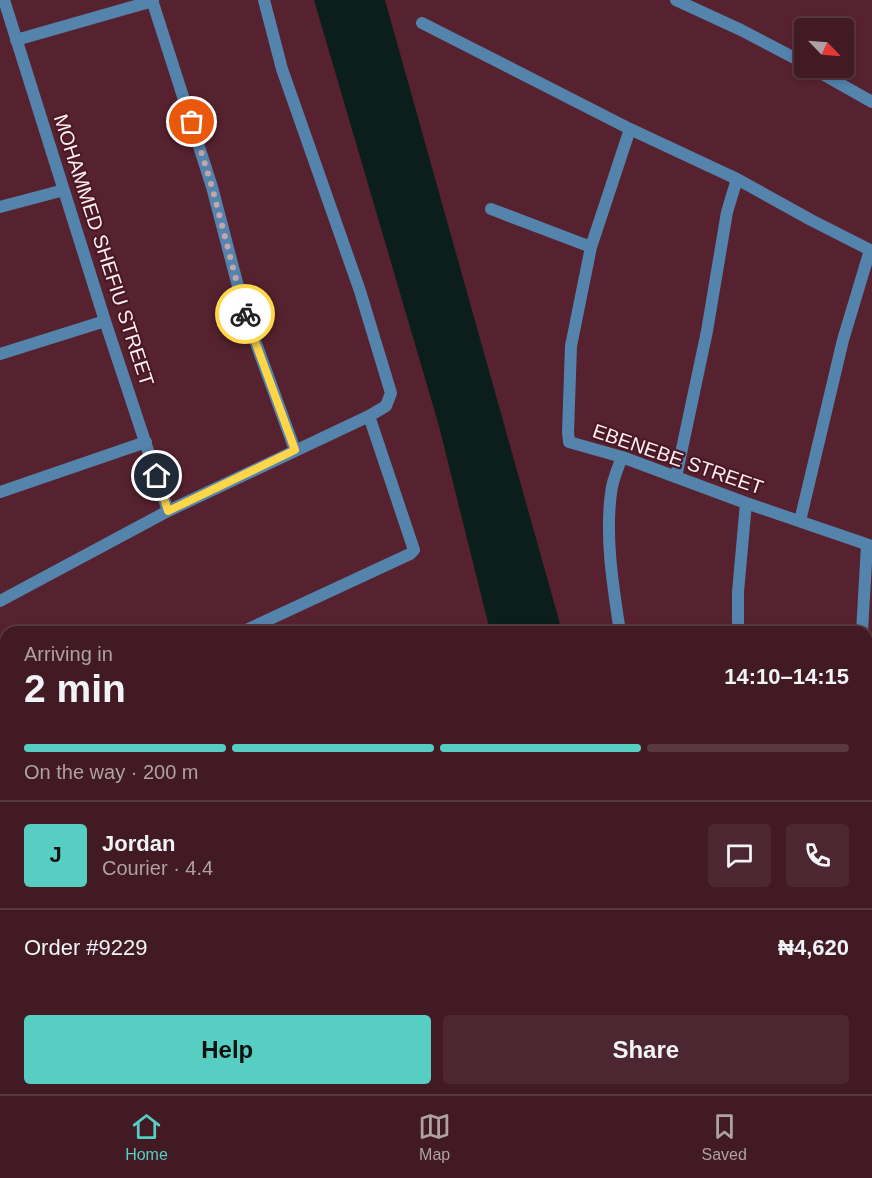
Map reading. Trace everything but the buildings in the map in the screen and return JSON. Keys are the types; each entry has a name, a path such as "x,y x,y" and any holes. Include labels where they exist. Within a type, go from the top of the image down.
{"street":[{"name":"MOHAMMED SHEFIU STREET","path":"4,0 105,321 168,511"},
{"path":"2,596 168,511 386,406 391,393 360,291 282,69 264,0"},
{"path":"676,0 794,58"},
{"path":"16,40 152,1 212,187 245,313 295,450"},
{"path":"422,23 630,129 737,179 871,250 843,340 800,521"},
{"path":"830,78 872,102"},
{"name":"EBENEBE STREET","path":"630,129 591,247 571,346 569,442 622,457 746,504 870,545"},
{"path":"676,477 707,331 727,212 737,179"},
{"path":"0,207 64,190"},
{"path":"491,209 591,247"},
{"path":"0,354 105,321"},
{"path":"255,626 410,554 414,550 369,416"},
{"path":"0,492 146,441"},
{"path":"619,626 612,578 609,523 611,491 622,457"},
{"path":"738,626 738,592 746,504"},
{"path":"863,626 870,545"}],"water":[{"path":"314,0 385,0 561,626 489,626 439,426"}],"way so far":[{"path":"192,122 212,187 245,314"}],"route":[{"path":"157,476 168,511 295,450 245,314"}]}
